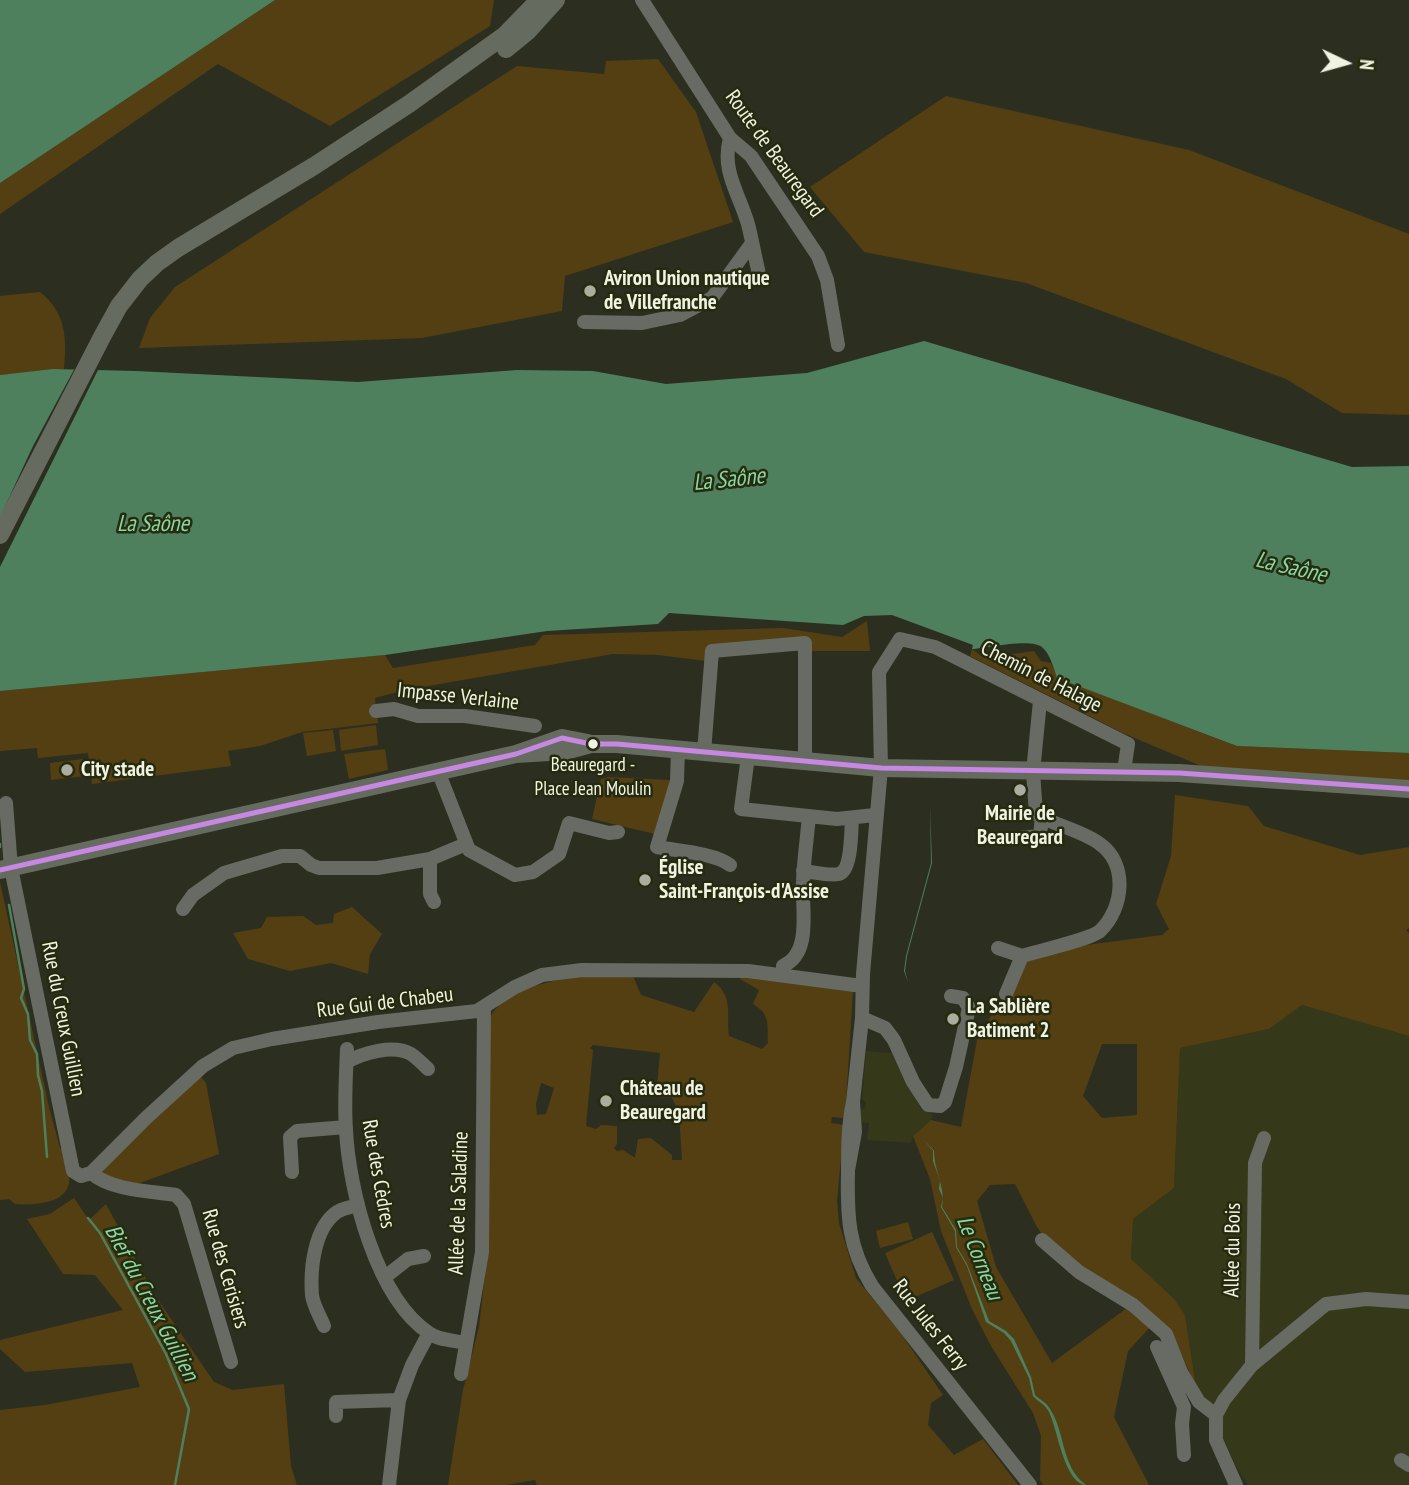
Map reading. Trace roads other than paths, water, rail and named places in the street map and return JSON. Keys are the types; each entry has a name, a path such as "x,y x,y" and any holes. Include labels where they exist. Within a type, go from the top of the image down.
{"main road":[{"path":"0,535 103,335 119,306 140,279 157,263 186,243 314,166 409,104 505,35 539,0"},
{"path":"409,104 508,48 528,31 556,0"},
{"path":"6,869 516,754 551,745 562,738 591,744 678,749 881,768 1033,772 1124,771 1409,789"}],"street":[{"name":"Route de Beauregard","path":"642,1 730,138 751,156 818,256 827,281 838,345"},
{"path":"730,138 726,152 727,170 747,223 759,274"},
{"path":"584,322 642,323 680,315 712,298 752,243"},
{"name":"Chemin de Halage","path":"879,672 900,639 934,648 1128,744 1124,771"},
{"path":"704,752 712,651 805,643 805,762"},
{"name":"Rue Jules Ferry","path":"879,672 881,768 853,1102 855,1132 848,1170 848,1219 860,1266 872,1286 1030,1485"},
{"path":"998,948 1023,956 1099,932 1112,913 1121,886 1114,857 1099,843 1036,814 1033,772 1040,701"},
{"name":"Impasse Verlaine","path":"376,711 394,709 418,716 465,716 546,728 551,745"},
{"path":"678,749 677,785 657,847 709,856 730,864"},
{"path":"748,756 741,809 852,819 875,815"},
{"path":"438,771 469,850 515,875 533,872 559,854 569,823 609,833 618,832"},
{"name":"Rue du Creux Guillien","path":"6,803 6,869 73,1171 84,1174"},
{"path":"783,966 795,957 802,937 803,872 809,816"},
{"path":"1008,839 1040,836 1042,817"},
{"path":"803,872 839,874 845,870 849,861 852,819"},
{"path":"183,909 193,895 224,873 282,856 300,856 311,865 319,867 377,867 430,859 466,844"},
{"path":"430,859 429,894 434,902"},
{"path":"1006,994 1023,956"},
{"name":"Rue Gui de Chabeu","path":"84,1174 208,1062 233,1048 378,1022 480,1009 515,987 542,975 582,970 748,971 862,986"},
{"path":"862,1018 885,1028 928,1105 940,1107 945,1102 956,1067 969,1008 963,998 951,996"},
{"name":"Allée de la Saladine","path":"461,1374 482,1252 485,1020 480,1009"},
{"name":"Rue des Cèdres","path":"428,1069 411,1054 403,1051 347,1056 346,1127 358,1205 370,1248 385,1277 401,1306 429,1333 465,1343"},
{"path":"292,1172 290,1137 297,1131 346,1127"},
{"name":"Allée du Bois","path":"1252,1365 1255,1163 1264,1138"},
{"name":"Rue des Cerisiers","path":"84,1174 131,1189 176,1195 184,1204 230,1362"},
{"path":"324,1326 312,1297 313,1263 320,1233 326,1222 339,1210 358,1205"},
{"path":"1042,1240 1079,1272 1133,1305 1166,1334 1181,1372 1199,1402 1216,1415"},
{"path":"385,1277 408,1259 424,1256"},
{"path":"1236,1485 1216,1440 1216,1415 1224,1400 1252,1365 1326,1304 1366,1299 1409,1302"},
{"path":"389,1485 400,1400 412,1365 429,1333"},
{"path":"1157,1347 1184,1407 1184,1455"},
{"path":"336,1416 336,1402 400,1400"},
{"path":"1184,1407 1199,1402"}],"water":[{"path":"0,0 275,0 0,183"},
{"name":"La Saône","path":"924,341 1352,467 1409,466 1409,753 1237,746 1057,678 1048,654 1038,645 1020,643 972,649 973,645 892,615 864,616 843,625 669,613 658,624 547,631 385,655 0,691 0,375 53,369 358,382 517,370 593,371 666,384 807,373"},
{"path":"930,804 932,863 907,956 905,971 908,982 904,971 906,956 931,863"},
{"path":"924,1140 934,1151 940,1180 933,1161 933,1151"},
{"path":"943,1199 942,1207 956,1230 957,1247 967,1264 989,1321 1014,1339 1031,1377 1035,1395 1046,1404 1054,1416 1067,1458 1086,1485 1078,1482 1067,1466 1049,1412 1033,1396 1029,1378 1011,1341 1004,1333 986,1322 967,1266 956,1247 955,1231 941,1207"}],"waterway":[{"name":"Bief du Creux Guillien","path":"9,905 24,989 21,998 28,1014 30,1040 37,1054 47,1157"},
{"name":"Bief du Creux Guillien","path":"88,1218 100,1233 166,1354 189,1409 175,1485"}],"place":[{"name":"Aviron Union nautique de Villefranche","path":"590,291"},
{"name":"Beauregard - Place Jean Moulin","path":"593,744"},
{"name":"City stade","path":"67,770"},
{"name":"Mairie de Beauregard","path":"1020,790"},
{"name":"Église Saint-François-d'Assise","path":"645,880"},
{"name":"La Sablière Batiment 2","path":"953,1019"},
{"name":"Château de Beauregard","path":"606,1101"}],"water label":[{"name":"Le Corneau","path":"979,1258"}]}
